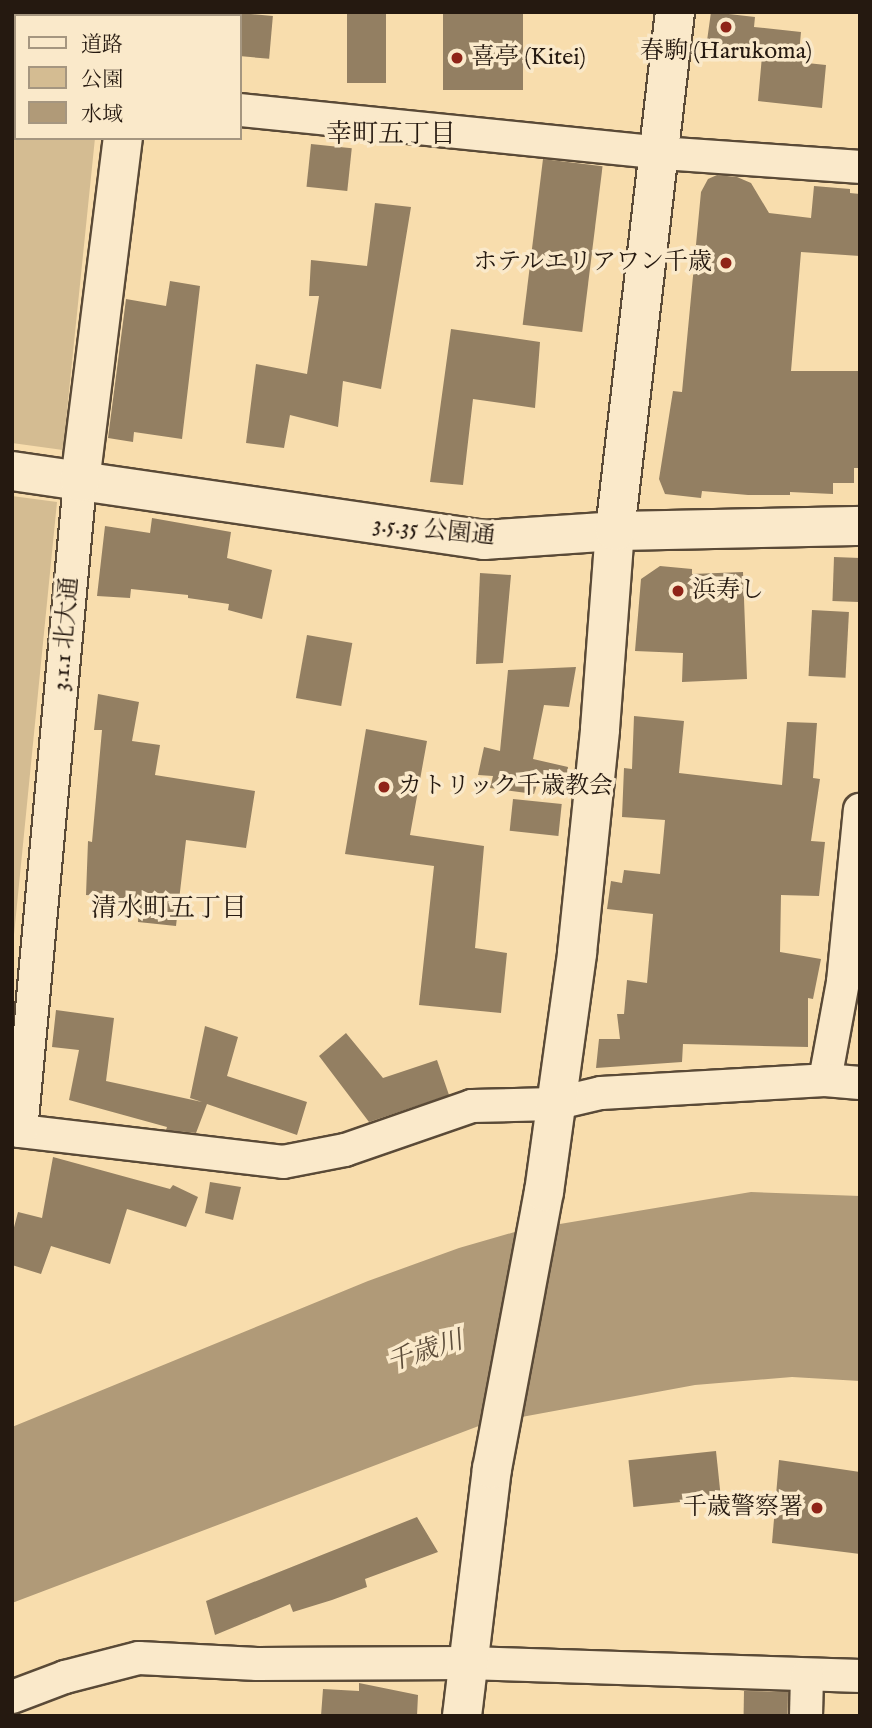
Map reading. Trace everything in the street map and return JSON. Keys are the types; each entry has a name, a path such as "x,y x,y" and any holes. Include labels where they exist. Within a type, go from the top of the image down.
{"street":[{"path":"462,1716 492,1469 544,1192 554,1104 577,953 600,729 615,531 661,153 675,12"},
{"path":"242,110 661,153 860,167"},
{"name":"3.1.1 北大通","path":"17,1131 80,482 122,140"},
{"name":"3.5.35 公園通","path":"12,471 484,540 615,531 860,526"},
{"path":"825,1080 843,982 860,810"},
{"path":"17,1131 283,1163 345,1150 472,1106 554,1104 601,1093 825,1080 860,1083"},
{"path":"12,1697 65,1678 139,1658 257,1664 468,1663 860,1676"},
{"path":"806,1716 807,1675"}],"green space":[{"path":"12,12 108,12 14,14 14,140 95,140 63,450 12,443"},
{"path":"12,496 57,502 12,955"}],"water":[{"name":"千歳川","path":"751,1192 860,1196 860,1381 792,1377 695,1385 484,1424 12,1603 12,1427 368,1281 459,1248 518,1231"}],"building":[{"path":"347,12 386,12 386,83 347,83"},
{"path":"443,12 523,12 523,90 443,90"},
{"path":"711,12 755,17 754,27 801,32 799,54 808,55 807,63 826,65 822,108 758,101 762,56 706,48"},
{"path":"240,13 273,16 269,59 242,56"},
{"path":"311,144 352,148 347,191 307,187"},
{"path":"543,159 603,166 582,332 523,325"},
{"path":"717,175 737,177 751,183 769,213 811,218 814,186 850,189 850,193 860,194 860,256 801,252 791,371 860,371 860,468 854,468 854,483 833,483 833,494 790,492 790,495 748,495 702,491 701,498 665,494 659,479 673,391 682,392 701,192 708,179"},
{"path":"375,203 411,207 381,389 343,381 338,427 290,415 284,448 246,443 256,364 307,374 319,296 309,296 311,260 367,266"},
{"path":"170,281 200,286 182,439 134,432 133,442 108,438 126,299 166,306"},
{"path":"451,329 540,342 535,408 473,399 463,485 430,482"},
{"path":"152,518 231,532 227,558 272,570 262,619 228,610 229,604 188,598 188,595 131,589 130,598 97,596 105,526 150,533"},
{"path":"834,557 860,558 858,602 832,601"},
{"path":"660,566 692,569 692,574 743,572 747,679 682,682 683,653 635,651 641,579"},
{"path":"480,573 511,575 503,663 476,664"},
{"path":"812,610 849,612 845,678 809,676"},
{"path":"307,635 352,643 341,706 296,698"},
{"path":"576,667 569,707 544,705 533,759 568,767 566,783 538,781 534,794 490,788 493,776 478,775 484,747 500,751 508,670"},
{"path":"98,694 139,702 132,741 160,745 155,775 255,791 246,848 186,840 176,926 138,922 139,900 86,895 88,841 92,842 102,730 94,730"},
{"path":"634,716 684,721 679,773 782,785 787,722 817,723 813,778 820,779 811,841 825,842 819,896 781,895 780,952 821,959 813,999 808,998 808,1047 683,1044 682,1062 596,1068 599,1039 620,1039 617,1014 624,1014 627,980 647,983 653,914 607,909 611,881 622,883 624,870 660,874 665,820 622,817 624,768 632,769"},
{"path":"366,729 427,741 410,835 484,846 475,948 507,953 501,1013 419,1005 434,866 345,854"},
{"path":"513,799 562,804 558,836 510,831"},
{"path":"56,1010 114,1018 106,1081 202,1102 190,1098 205,1026 238,1037 227,1076 307,1102 297,1135 207,1104 196,1133 166,1130 167,1127 69,1100 79,1050 52,1047"},
{"path":"346,1033 383,1078 437,1060 449,1095 369,1122 319,1056"},
{"path":"53,1157 170,1189 173,1185 198,1197 186,1227 127,1209 110,1264 51,1246 41,1274 12,1265 12,1235 18,1212 42,1218"},
{"path":"210,1182 241,1187 233,1220 205,1213"},
{"path":"716,1451 721,1498 633,1507 628,1460"},
{"name":"千歳警察署","path":"779,1460 860,1472 860,1554 772,1543"},
{"path":"417,1517 438,1552 365,1579 367,1587 293,1612 290,1604 215,1635 206,1601"},
{"path":"359,1683 418,1695 417,1716 321,1716 323,1689 359,1691"},
{"path":"744,1691 788,1692 788,1716 744,1716"}],"place":[{"name":"春駒 (Harukoma)","path":"726,27"},
{"name":"喜亭 (Kitei)","path":"457,58"},
{"name":"ホテルエリアワン千歳","path":"726,263"},
{"name":"浜寿し","path":"678,591"},
{"name":"カトリック千歳教会","path":"384,787"},
{"name":"千歳警察署","path":"817,1508"}],"district":[{"name":"幸町五丁目","path":"391,135"},
{"name":"清水町五丁目","path":"169,909"}]}
